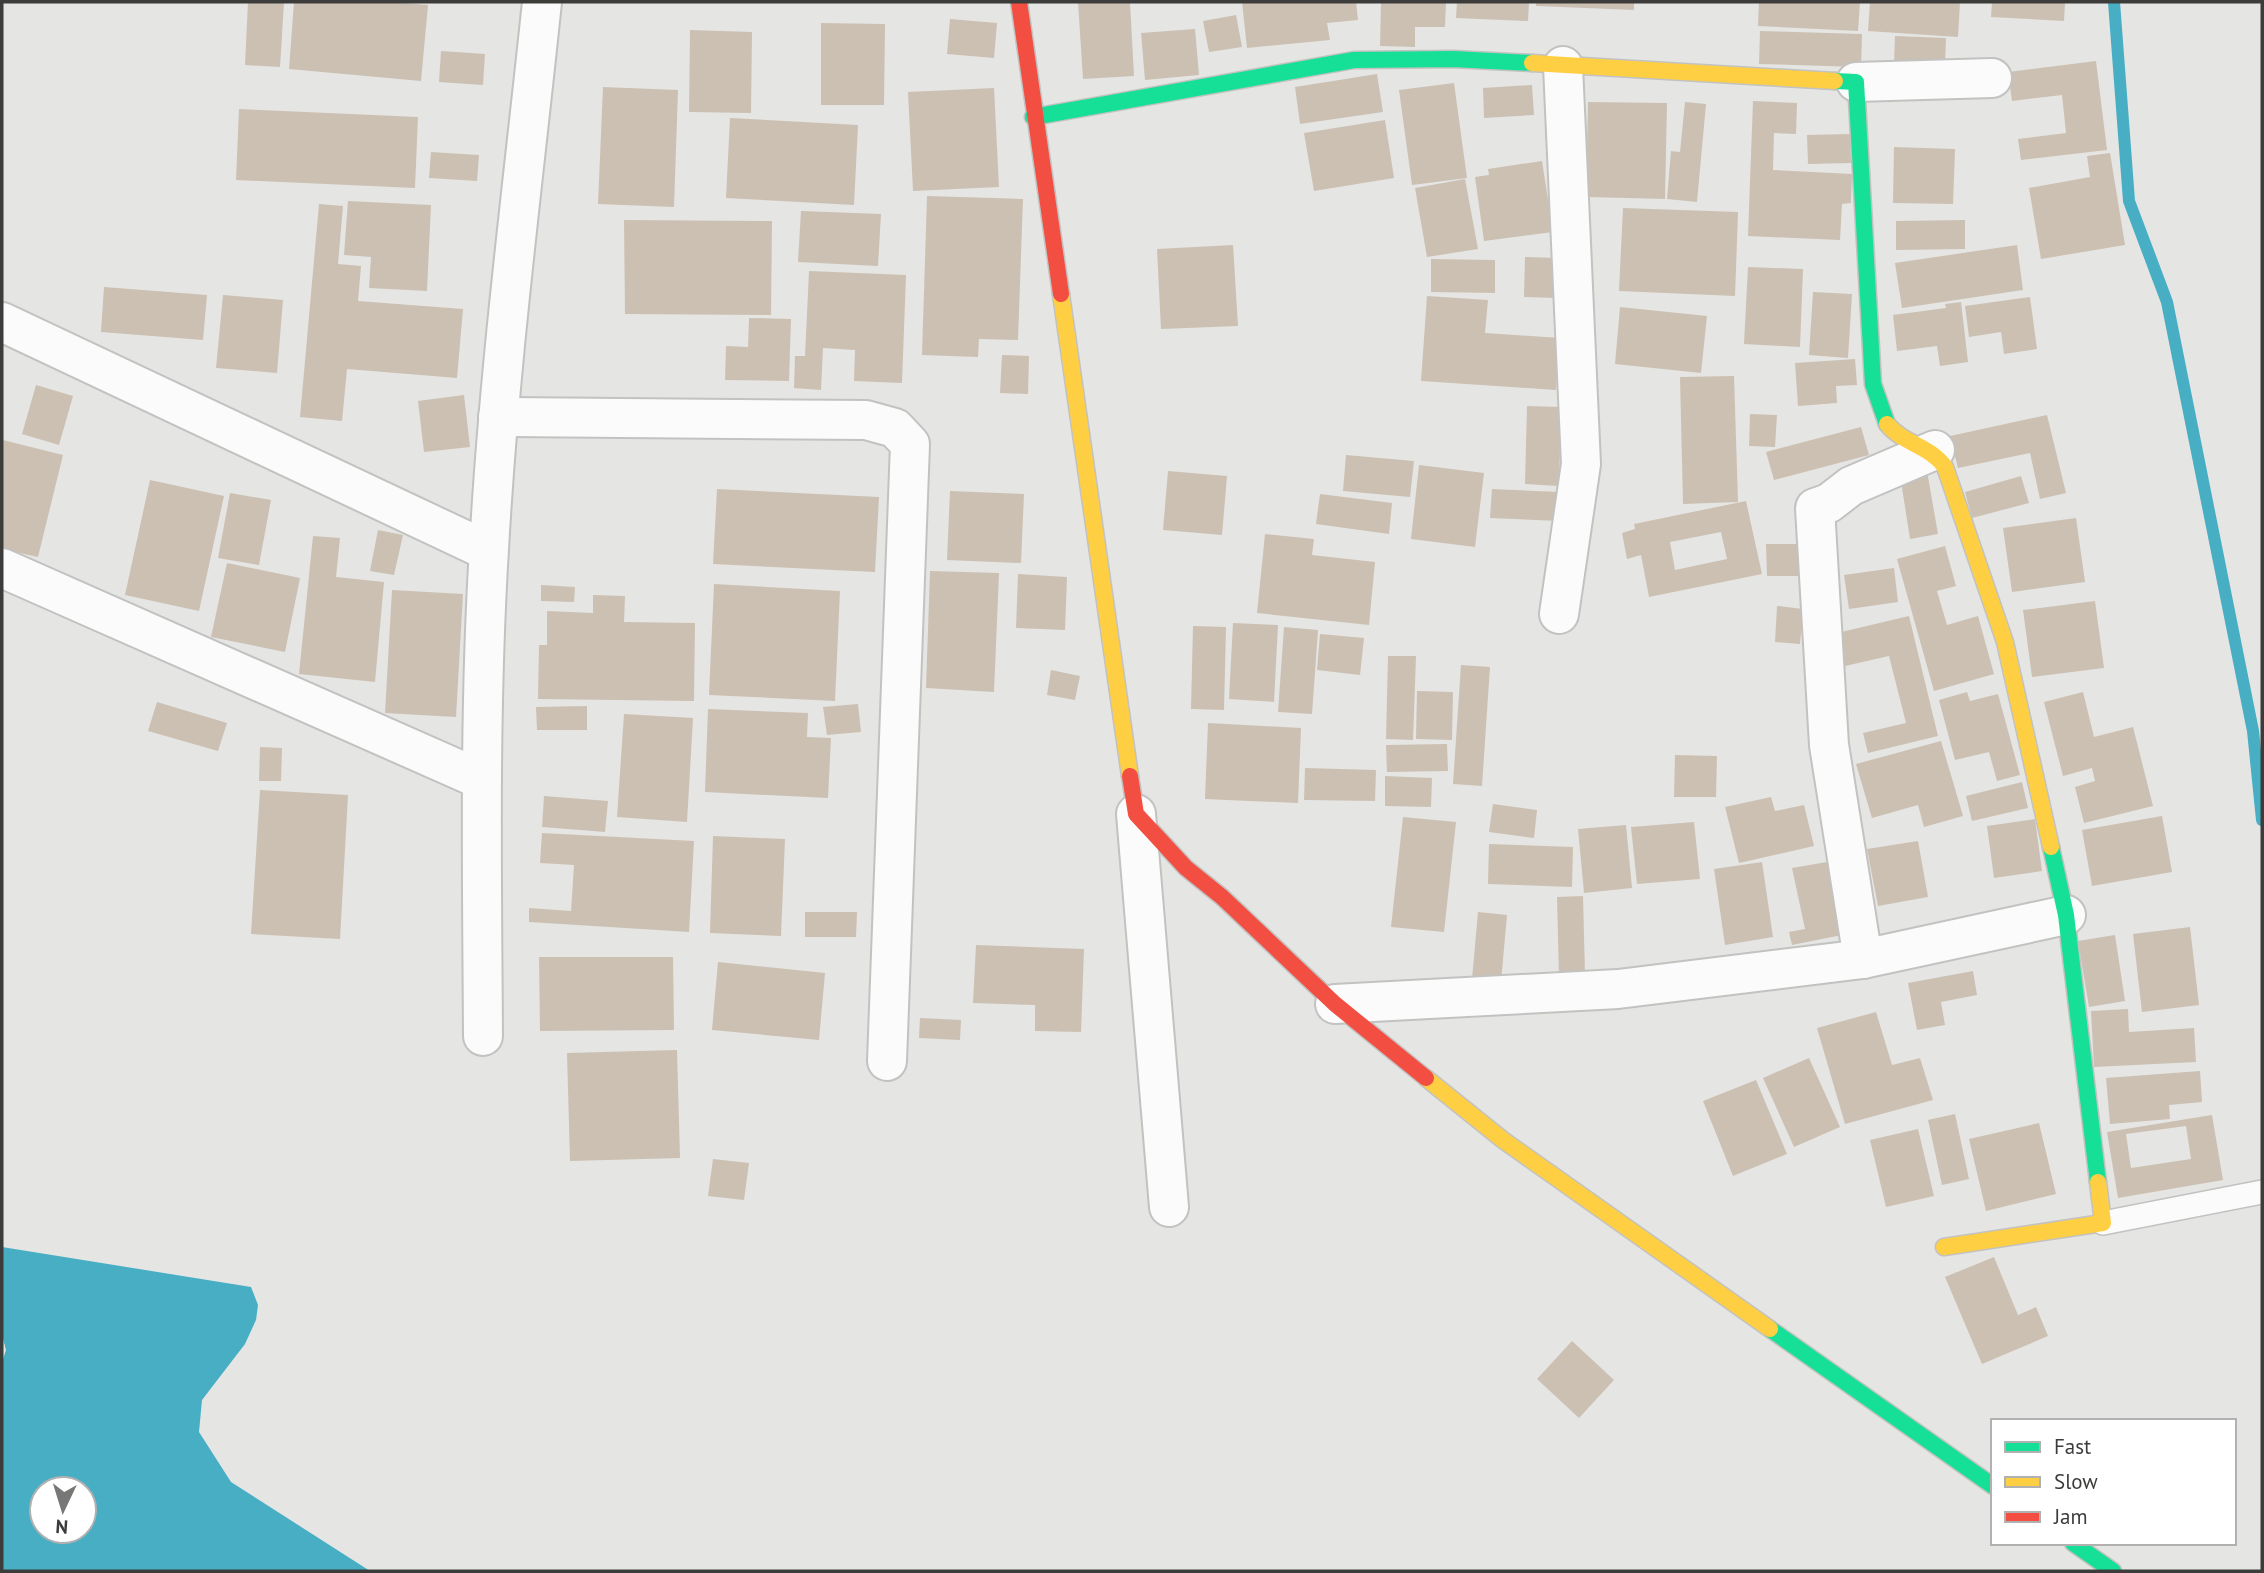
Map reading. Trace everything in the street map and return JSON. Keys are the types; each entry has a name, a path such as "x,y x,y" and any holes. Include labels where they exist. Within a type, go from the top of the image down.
{"street":[{"path":"482,1036 482,780 488,551 498,417 542,2"},
{"path":"1019,2 1033,117 1136,814 1169,1207"},
{"path":"1033,117 1353,60 1453,59 1856,82 1992,78"},
{"path":"1559,614 1581,464 1563,66"},
{"path":"1856,82 1873,384 1887,425 1901,438 1935,450 1945,467 2005,642 2066,915 2103,1223 1944,1247"},
{"path":"2,322 488,551"},
{"path":"498,417 866,421 895,428 910,444 887,1060"},
{"path":"1863,959 1829,745 1815,508 1829,503 1851,486 1935,450"},
{"path":"2,568 482,780"},
{"path":"1136,814 1186,868 1222,897 1335,1004 1503,1140 1991,1485"},
{"path":"1335,1004 1618,989 1863,959 2066,915"},
{"path":"2076,1545 2113,1571"}],"lane":[{"path":"2103,1223 2262,1192"}],"water":[{"path":"2,1247 251,1287 258,1305 256,1320 245,1344 202,1400 199,1432 231,1482 370,1571 2,1571 2,1362 6,1350 2,1335"}],"building":[{"path":"248,2 284,2 280,67 245,65"},
{"path":"294,2 392,2 428,5 421,81 289,69"},
{"path":"1078,2 1130,2 1134,76 1083,79"},
{"path":"1242,2 1356,2 1358,20 1327,23 1330,40 1247,48"},
{"path":"1381,2 1446,2 1445,27 1415,27 1415,47 1380,46"},
{"path":"1457,2 1529,2 1528,21 1456,18"},
{"path":"1536,2 1634,2 1634,10 1536,6"},
{"path":"1759,2 1860,2 1858,31 1758,26"},
{"path":"1870,2 1960,2 1958,37 1868,31"},
{"path":"1992,2 2065,2 2064,21 1991,17"},
{"path":"1236,15 1242,47 1209,52 1203,21"},
{"path":"950,19 997,23 994,58 947,54"},
{"path":"821,23 885,24 884,105 821,105"},
{"path":"1195,29 1199,75 1145,80 1141,33"},
{"path":"690,30 752,32 751,113 689,112"},
{"path":"1760,31 1862,34 1861,67 1759,64"},
{"path":"1895,36 1946,38 1945,64 1894,63"},
{"path":"441,51 485,54 483,85 439,82"},
{"path":"2096,61 2107,150 2021,160 2018,139 2066,133 2062,95 2012,101 2008,72"},
{"path":"1377,74 1383,112 1300,124 1295,87"},
{"path":"1454,83 1467,178 1412,185 1399,90"},
{"path":"1532,85 1534,115 1484,118 1483,88"},
{"path":"603,87 678,90 674,207 598,204"},
{"path":"994,88 999,187 913,191 908,92"},
{"path":"1753,101 1797,103 1796,134 1774,133 1773,170 1852,174 1851,203 1842,204 1840,240 1748,236"},
{"path":"1588,102 1667,103 1665,199 1586,197"},
{"path":"1685,102 1706,104 1697,202 1667,199 1671,151 1680,152"},
{"path":"239,109 418,117 415,188 236,180"},
{"path":"730,118 858,125 854,205 726,198"},
{"path":"1385,120 1394,178 1314,191 1304,133"},
{"path":"1850,134 1851,163 1808,164 1807,135"},
{"path":"1894,147 1955,149 1953,204 1893,203"},
{"path":"431,152 479,155 477,181 429,178"},
{"path":"2110,153 2125,245 2041,259 2029,188 2090,177 2087,156"},
{"path":"1542,161 1553,232 1484,241 1475,177 1489,175 1488,169"},
{"path":"1465,179 1478,249 1427,257 1415,188"},
{"path":"927,196 1023,199 1018,340 979,339 978,357 922,355"},
{"path":"348,201 431,205 427,291 369,288 371,257 344,255"},
{"path":"319,204 343,206 338,264 361,266 358,301 463,309 457,378 347,369 342,421 300,417"},
{"path":"1623,208 1738,212 1735,296 1619,291"},
{"path":"801,211 881,214 878,266 798,262"},
{"path":"624,220 772,221 771,315 625,314"},
{"path":"1965,220 1965,249 1896,250 1896,221"},
{"path":"1233,245 1238,326 1161,329 1157,249"},
{"path":"2017,245 2023,290 1902,308 1895,263"},
{"path":"1525,257 1558,258 1557,298 1524,297"},
{"path":"1431,259 1495,260 1495,293 1431,292"},
{"path":"1748,267 1803,269 1800,347 1744,344"},
{"path":"809,271 906,275 902,383 854,381 855,350 823,348 821,390 794,388 795,356 805,356"},
{"path":"104,287 207,295 203,340 101,332"},
{"path":"1813,292 1852,294 1848,358 1809,355"},
{"path":"223,295 283,300 277,373 216,368"},
{"path":"1427,296 1488,300 1485,333 1560,338 1556,390 1421,381"},
{"path":"2030,297 2037,349 2004,354 2001,332 1969,337 1965,306"},
{"path":"1961,302 1968,362 1940,366 1937,346 1897,351 1893,315 1946,308 1945,304"},
{"path":"1620,307 1707,316 1701,373 1615,364"},
{"path":"749,318 791,319 789,381 725,380 726,346 748,347"},
{"path":"1002,355 1029,356 1028,394 1000,393"},
{"path":"1855,359 1857,385 1836,386 1837,403 1798,406 1795,363"},
{"path":"1734,376 1738,502 1683,504 1680,377"},
{"path":"36,385 73,396 59,445 22,434"},
{"path":"464,395 470,447 424,452 418,401"},
{"path":"1527,406 1561,407 1559,486 1525,484"},
{"path":"1750,414 1777,415 1775,447 1749,446"},
{"path":"2047,415 2066,493 2040,499 2030,453 1958,468 1950,436"},
{"path":"1861,427 1869,455 1774,480 1766,452"},
{"path":"3,440 63,455 38,557 2,549"},
{"path":"1346,455 1414,461 1410,497 1343,491"},
{"path":"1419,465 1484,473 1475,547 1411,539"},
{"path":"1168,471 1227,476 1222,535 1163,530"},
{"path":"1927,471 1938,534 1910,539 1900,475"},
{"path":"2021,476 2029,503 1972,518 1965,492"},
{"path":"150,480 224,496 199,611 125,595"},
{"path":"717,489 879,497 875,572 713,564"},
{"path":"1492,489 1560,492 1559,521 1490,518"},
{"path":"950,491 1024,494 1021,563 947,560"},
{"path":"230,493 271,500 259,565 218,558"},
{"path":"1320,494 1392,503 1389,534 1316,524"},
{"path":"1746,501 1762,574 1649,597 1641,555 1627,559 1622,533 1635,529 1634,524","holes":["1721,532 1727,559 1675,570 1670,542"]},
{"path":"2076,518 2085,582 2012,592 2003,528"},
{"path":"378,530 403,535 394,575 370,571"},
{"path":"1265,534 1314,539 1312,555 1375,562 1369,625 1257,613"},
{"path":"313,536 340,538 336,577 384,582 375,682 299,674"},
{"path":"1766,544 1801,544 1800,576 1767,576"},
{"path":"1945,546 1956,586 1937,591 1947,625 1978,616 1994,674 1934,691 1897,559"},
{"path":"227,563 300,578 285,652 211,637"},
{"path":"1894,568 1898,602 1849,609 1844,575"},
{"path":"930,571 999,573 994,692 926,688"},
{"path":"1018,574 1067,577 1065,630 1016,628"},
{"path":"714,584 840,591 835,701 709,695"},
{"path":"541,585 575,587 574,602 541,601"},
{"path":"392,590 463,594 456,717 385,713"},
{"path":"593,595 625,596 624,622 695,623 694,701 538,699 539,645 547,645 547,611 593,613"},
{"path":"2095,601 2104,668 2032,677 2023,610"},
{"path":"1777,606 1803,609 1800,644 1775,642"},
{"path":"1909,616 1938,736 1868,753 1863,733 1906,723 1889,656 1845,666 1837,633"},
{"path":"1233,623 1278,625 1274,702 1229,699"},
{"path":"1193,626 1226,627 1224,710 1191,709"},
{"path":"1284,627 1318,630 1312,714 1278,712"},
{"path":"1320,634 1364,638 1360,675 1317,670"},
{"path":"1388,656 1416,656 1413,740 1386,739"},
{"path":"1461,665 1490,667 1482,786 1453,784"},
{"path":"1051,670 1080,676 1075,700 1047,695"},
{"path":"1417,691 1453,692 1452,740 1416,739"},
{"path":"1967,692 1970,701 1998,694 2020,775 1997,781 1989,752 1955,760 1939,700"},
{"path":"2083,692 2094,737 2133,727 2153,806 2084,823 2075,787 2095,781 2092,768 2063,776 2044,702"},
{"path":"157,702 227,723 218,751 148,731"},
{"path":"858,704 861,732 827,735 823,707"},
{"path":"587,706 587,730 537,730 536,707"},
{"path":"708,709 808,713 807,737 831,738 828,798 705,792"},
{"path":"624,714 693,718 687,822 617,817"},
{"path":"1208,723 1301,728 1298,803 1205,799"},
{"path":"1941,741 1963,816 1924,827 1918,805 1872,818 1856,764"},
{"path":"1447,744 1448,771 1387,772 1386,745"},
{"path":"260,747 282,748 281,781 259,781"},
{"path":"1675,755 1717,756 1716,797 1674,797"},
{"path":"1305,768 1376,770 1375,801 1304,800"},
{"path":"1385,776 1432,778 1431,807 1385,806"},
{"path":"2022,782 2028,808 1972,821 1966,796"},
{"path":"260,790 348,795 340,939 251,934"},
{"path":"544,796 608,801 605,832 542,827"},
{"path":"1771,797 1775,811 1804,805 1814,846 1739,863 1725,807"},
{"path":"1493,804 1537,810 1534,838 1489,832"},
{"path":"2162,816 2172,872 2092,886 2082,830"},
{"path":"1403,817 1456,822 1444,932 1391,927"},
{"path":"2035,819 2042,871 1994,878 1987,826"},
{"path":"1694,822 1700,879 1637,884 1631,827"},
{"path":"1626,825 1632,888 1584,893 1578,829"},
{"path":"542,833 694,841 689,932 529,922 529,908 571,911 574,865 540,863"},
{"path":"713,836 785,839 781,936 710,933"},
{"path":"1918,841 1928,897 1878,906 1867,849"},
{"path":"1489,844 1573,847 1572,887 1488,884"},
{"path":"1762,862 1773,937 1725,945 1714,869"},
{"path":"1827,862 1842,935 1792,945 1789,932 1805,929 1792,868"},
{"path":"1583,896 1585,975 1559,976 1557,897"},
{"path":"805,912 857,912 856,937 805,937"},
{"path":"1478,912 1507,915 1501,982 1472,979"},
{"path":"2190,927 2199,1005 2142,1012 2133,934"},
{"path":"2115,935 2125,1001 2089,1007 2078,941"},
{"path":"976,945 1084,949 1081,1032 1035,1031 1035,1005 973,1003"},
{"path":"539,957 673,957 674,1030 540,1031"},
{"path":"718,962 825,973 819,1040 712,1030"},
{"path":"1973,971 1977,995 1941,1002 1945,1025 1917,1030 1908,983"},
{"path":"2128,1009 2129,1032 2194,1028 2196,1062 2094,1067 2091,1011"},
{"path":"1876,1012 1892,1065 1920,1058 1933,1100 1845,1124 1817,1028"},
{"path":"920,1018 961,1020 960,1040 919,1038"},
{"path":"677,1050 680,1158 570,1161 567,1053"},
{"path":"1809,1058 1840,1127 1794,1147 1763,1078"},
{"path":"2200,1071 2202,1102 2169,1105 2170,1119 2110,1124 2106,1078"},
{"path":"1756,1080 1787,1154 1733,1176 1703,1101"},
{"path":"1955,1114 1969,1179 1942,1185 1928,1120"},
{"path":"2212,1115 2223,1180 2118,1198 2107,1132","holes":["2186,1126 2191,1159 2131,1168 2126,1134"]},
{"path":"2039,1123 2056,1194 1986,1211 1969,1139"},
{"path":"1918,1129 1934,1196 1886,1207 1870,1140"},
{"path":"713,1159 749,1163 744,1200 708,1196"},
{"path":"1994,1257 2018,1315 2036,1307 2048,1336 1982,1364 1945,1277"},
{"path":"1572,1341 1614,1380 1579,1418 1537,1379"}],"waterway":[{"path":"2114,2 2129,201 2167,302 2253,731 2262,820"}],"traffic: fast":[{"path":"1033,117 1354,60 1453,59 1532,63"},
{"path":"1835,81 1856,82 1873,384 1887,424"},
{"path":"2051,847 2066,915 2098,1182"},
{"path":"1770,1329 1991,1485"},
{"path":"2076,1545 2113,1571"}],"traffic: slow":[{"path":"1532,63 1835,81"},
{"path":"1061,294 1130,776"},
{"path":"1887,424 1893,431 1931,454 1945,467 2005,642 2051,847"},
{"path":"1426,1078 1503,1140 1770,1329"},
{"path":"1944,1247 2103,1223 2098,1182"}],"traffic: jam":[{"path":"1019,2 1061,294"},
{"path":"1130,776 1136,814 1186,868 1222,897 1335,1004 1426,1078"}]}
